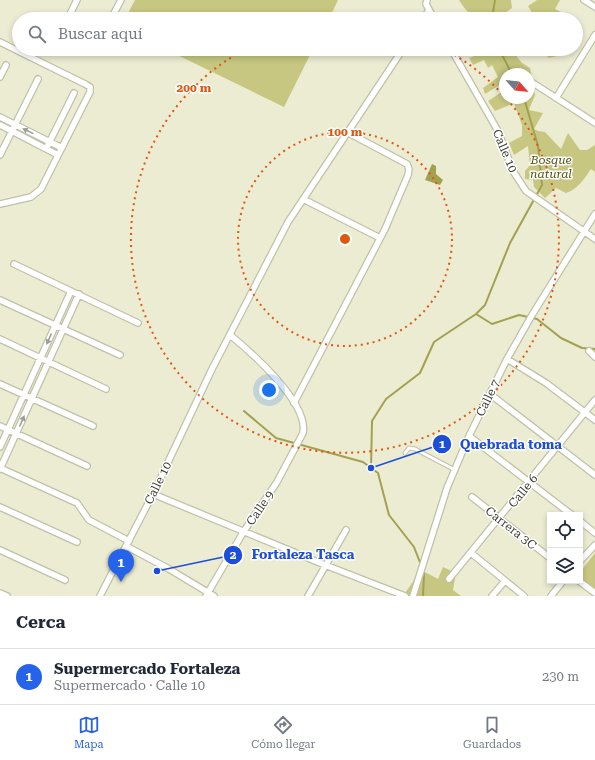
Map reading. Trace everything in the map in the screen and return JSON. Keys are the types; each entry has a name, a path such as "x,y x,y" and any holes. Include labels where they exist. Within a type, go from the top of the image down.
{"street":[{"path":"71,12 77,0"},
{"path":"115,12 121,0"},
{"path":"427,0 426,4 429,10"},
{"path":"584,0 595,7"},
{"path":"583,54 595,35"},
{"path":"0,42 12,48"},
{"path":"0,204 31,198 37,194 90,92 90,87 28,56"},
{"name":"Calle 10","path":"100,596 153,494 212,369 288,222 398,56"},
{"name":"Calle 10","path":"455,56 498,131 513,171 526,191 595,239"},
{"path":"556,98 582,56"},
{"path":"0,76 6,65"},
{"path":"0,155 38,79"},
{"path":"535,84 595,123"},
{"path":"46,149 74,93"},
{"path":"0,117 62,148"},
{"path":"0,125 58,155"},
{"path":"294,403 380,238 408,175 409,169 407,164 347,132"},
{"path":"303,199 380,238"},
{"name":"Calle 7","path":"413,596 422,571 426,553 455,470 469,436 507,359 595,214"},
{"path":"14,264 138,323"},
{"path":"0,447 71,291"},
{"path":"79,294 0,469 77,503 89,520 207,594 214,596"},
{"path":"0,300 120,355"},
{"name":"Calle 9","path":"207,594 244,531 277,482 304,433 305,426 294,403 264,364 230,335"},
{"path":"0,339 41,357 106,389"},
{"path":"589,351 595,356"},
{"path":"507,359 546,383 595,420"},
{"path":"0,384 93,426"},
{"path":"490,394 595,475"},
{"name":"Calle 6","path":"449,580 530,483 595,400"},
{"path":"0,426 87,466"},
{"path":"469,436 568,512"},
{"path":"153,494 325,565 405,596"},
{"name":"Carrera 3C","path":"472,497 547,556"},
{"path":"0,507 77,542"},
{"path":"583,523 595,533"},
{"path":"308,596 346,530"},
{"path":"583,558 595,545"},
{"path":"0,550 65,580"},
{"path":"471,553 524,596"},
{"path":"492,596 505,581"},
{"path":"551,596 561,584"},
{"path":"583,584 595,593"},
{"path":"0,593 7,596"}],"lane":[{"path":"405,453 409,448 415,449 455,470"}],"green space":[{"path":"135,0 338,0 332,12 129,12"},
{"path":"459,0 511,0 512,8 506,12 468,12"},
{"path":"537,0 560,0 555,9 561,12 531,12 528,6"},
{"path":"179,56 310,56 284,107"},
{"name":"Bosque natural","path":"474,56 516,56 522,63 530,68 499,68 499,85 485,94 483,88 498,77 492,65 488,68 484,60 473,65 469,58"},
{"name":"Bosque natural","path":"499,94 499,104 512,104 495,111 488,101"},
{"name":"Bosque natural","path":"514,104 531,104 529,110 543,113 534,129 545,132 561,149 568,133 580,150 587,150 595,145 595,172 591,169 574,189 566,193 556,188 545,198 534,187 533,180 525,179 525,171 530,165 528,146 514,155 509,143 522,136 522,125"},
{"path":"595,553 595,589 583,579 583,568"},
{"path":"443,567 456,573 453,590 461,596 403,596 421,570 438,579"}],"shaded area":[{"path":"432,164 436,166 436,174 443,180 440,185 425,180"}],"waterway":[{"path":"493,12 495,0"},
{"path":"503,56 509,68"},
{"path":"371,468 372,421 386,399 420,373 434,342 476,314 485,305 510,243 542,185 538,146 526,104"},
{"path":"476,314 492,324 519,315 537,319 561,338 582,348 595,349"},
{"path":"244,411 276,438 363,462 378,473 389,515 414,547 421,565"},
{"path":"423,570 423,596"}],"place":[{"name":"Quebrada toma","path":"371,468"},
{"name":"Fortaleza Tasca","path":"157,571"},
{"name":"Supermercado Fortaleza","path":"121,582"}]}
